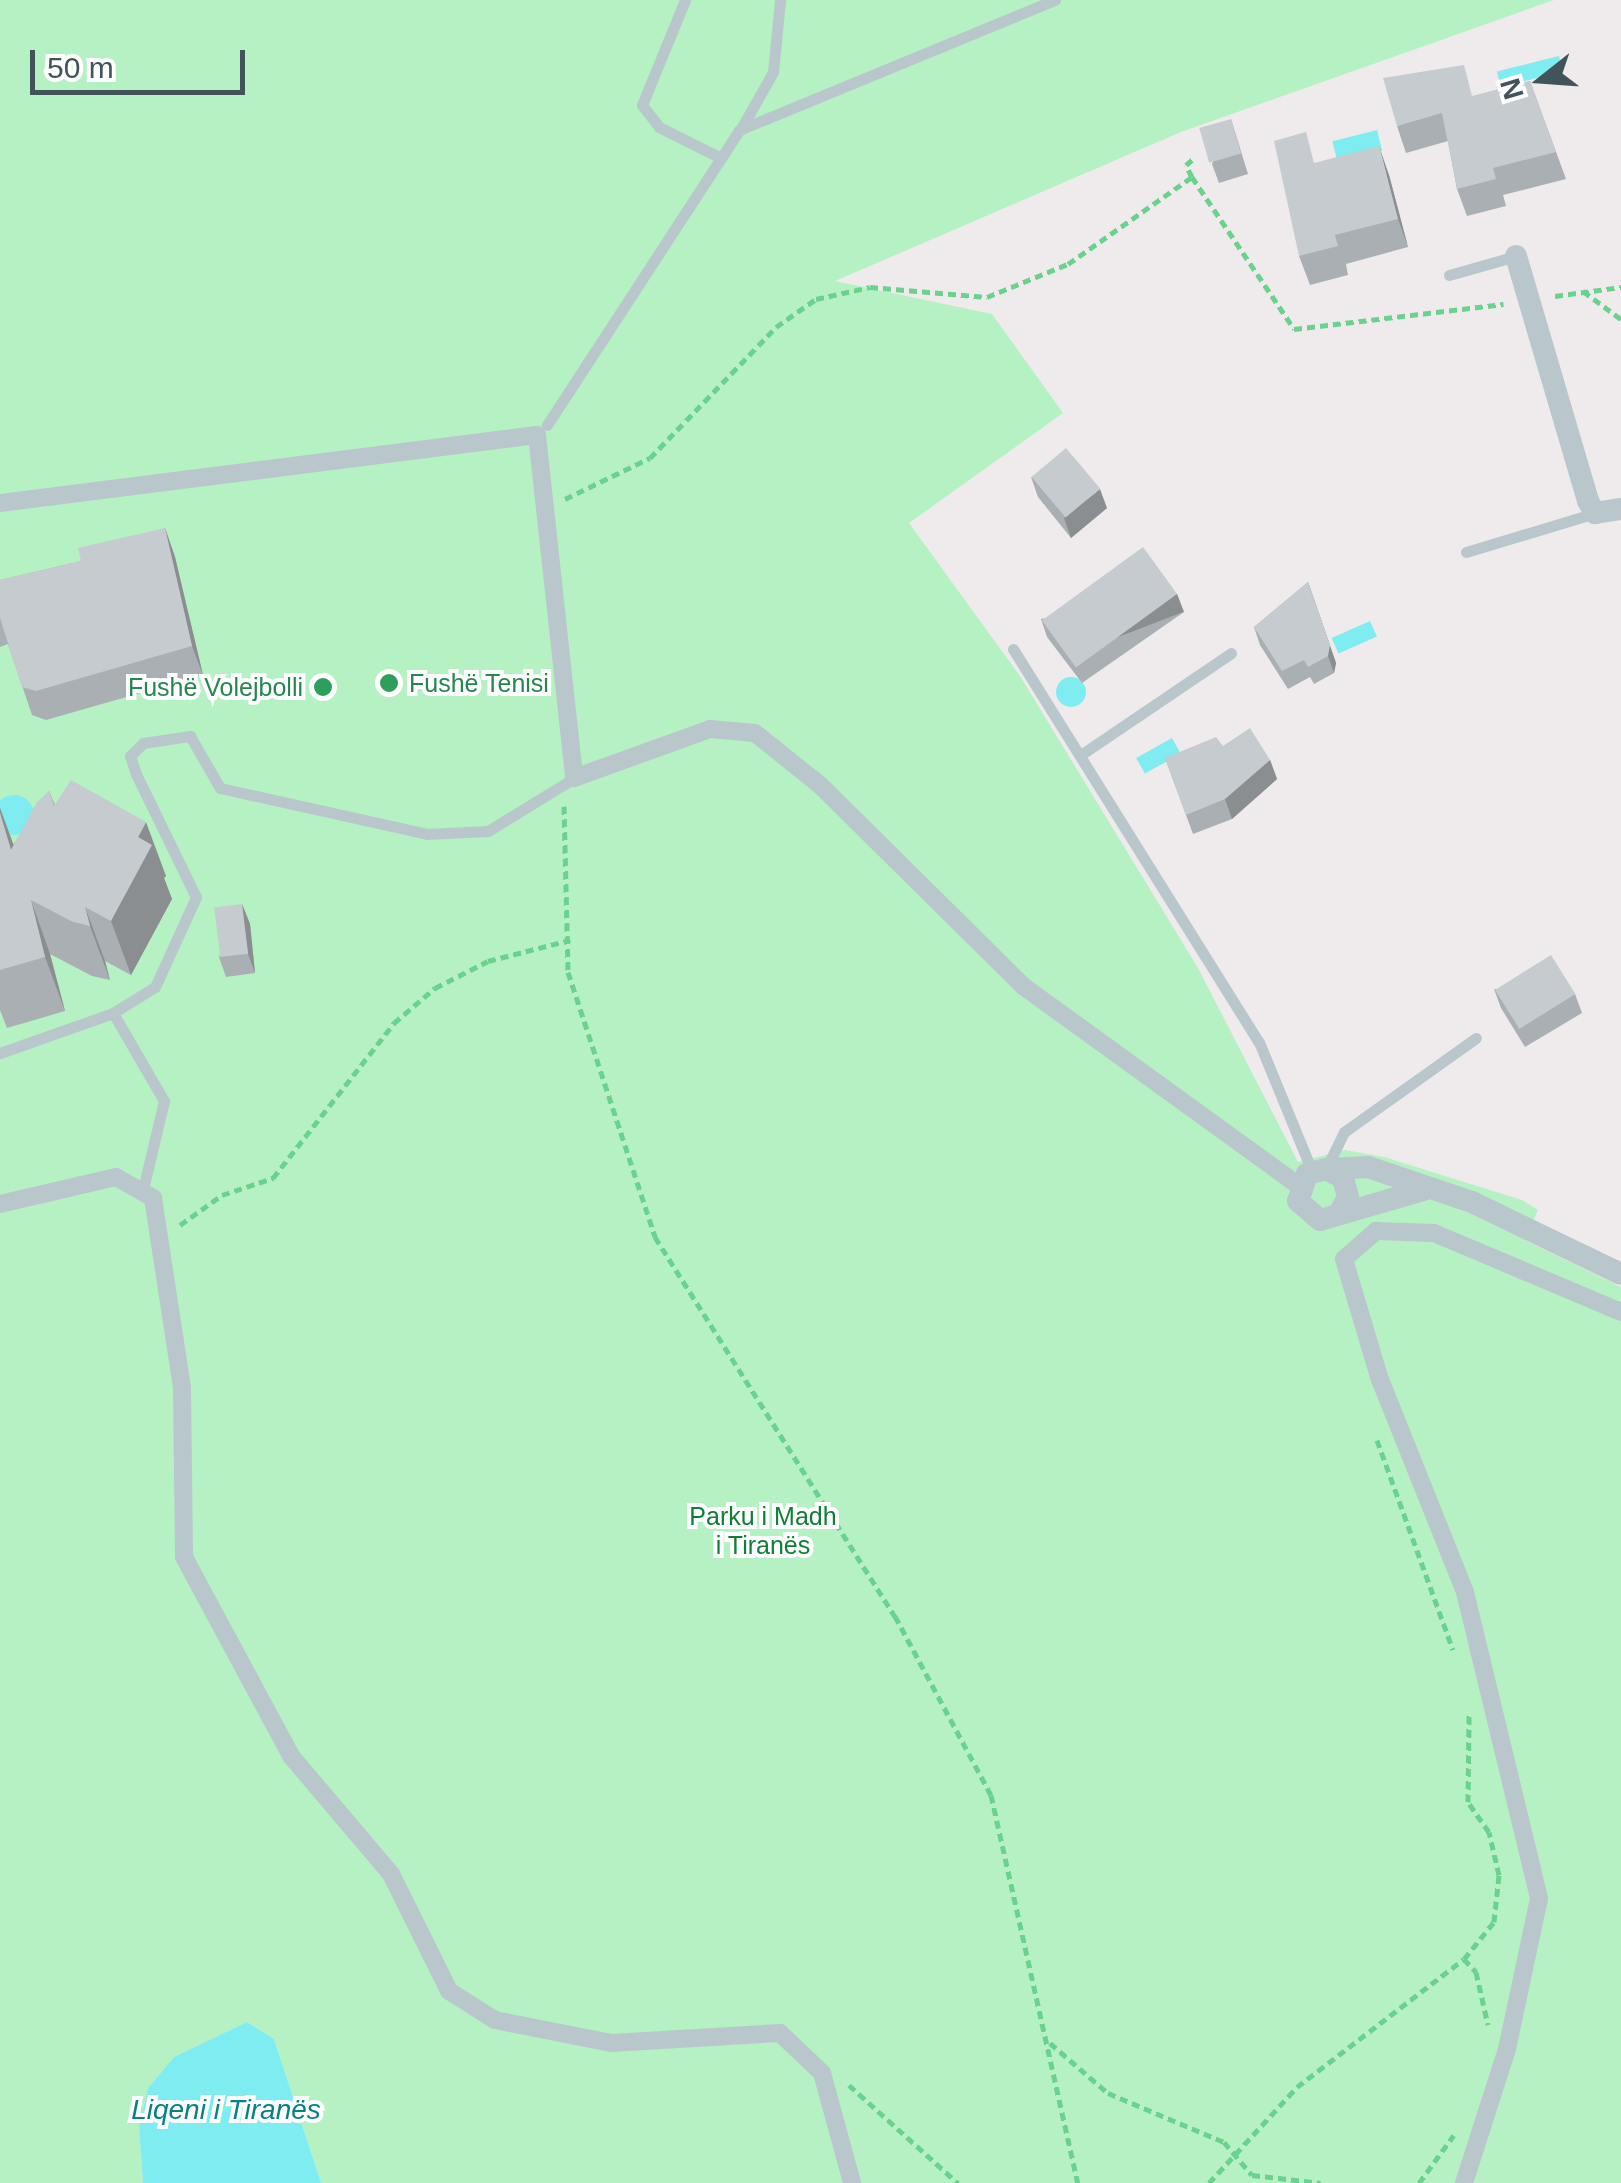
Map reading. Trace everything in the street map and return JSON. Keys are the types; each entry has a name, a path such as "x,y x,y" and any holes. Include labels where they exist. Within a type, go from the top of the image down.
{"street":[{"path":"1516,256 1595,513 1621,508"},
{"path":"0,504 542,430 568,783 710,728 755,733 820,785 1024,986 1316,1174 1348,1187 1339,1214"},
{"path":"1316,1174 1368,1167 1423,1190 1472,1202 1621,1274"},
{"path":"1316,1174 1310,1217 1339,1214 1423,1190"},
{"path":"0,1204 116,1177 144,1185 166,1253 185,1419 184,1557 292,1756 391,1874 450,1991 495,2020 610,2043 780,2033 822,2073 852,2183"},
{"path":"1464,2183 1507,2049 1538,1918 1533,1870 1465,1592 1380,1380 1344,1259 1376,1231 1434,1233 1621,1312"}],"lane":[{"path":"684,0 642,106 659,127 719,157"},
{"path":"542,430 774,72 780,0"},
{"path":"739,130 1055,0"},
{"path":"1448,275 1516,256"},
{"path":"1466,552 1595,513"},
{"path":"1014,649 1259,1042 1316,1174"},
{"path":"1082,754 1231,653"},
{"path":"0,1053 112,1013 155,988 196,897 136,774 130,756 143,743 190,736 220,788 427,834 488,831 568,783"},
{"path":"112,1013 164,1102 144,1185"},
{"path":"1316,1174 1344,1132 1476,1038"}],"path":[{"path":"1194,158 1186,165 1192,177 1294,329 1621,287"},
{"path":"548,506 650,458 776,327 816,299 870,286 987,297 1068,264 1192,177"},
{"path":"1582,291 1621,319"},
{"path":"568,783 568,972 662,1254 738,1355 928,1672 990,1796 1078,2183"},
{"path":"166,1253 176,1227 214,1200 273,1178 394,1023 436,988 496,958 570,940"},
{"path":"1374,1420 1382,1473 1458,1668"},
{"path":"1209,2183 1297,2087 1464,1960 1500,1905 1489,1832 1468,1802 1467,1700"},
{"path":"1464,1960 1476,1972 1490,2032 1507,2049"},
{"path":"1048,2042 1099,2087 1206,2132 1266,2179 1321,2183"},
{"path":"822,2073 892,2117 958,2183"}],"green space":[{"name":"Parku i Madh i Tiranës","path":"0,0 1554,0 1181,132 835,281 992,314 1063,413 909,523 1020,676 1198,968 1298,1162 1345,1150 1384,1157 1522,1200 1538,1210 1525,1240 1621,1287 1621,2183 321,2183 274,2039 247,2022 174,2057 148,2088 139,2126 143,2183 0,2183"}],"water":[{"path":"1559,56 1563,72 1501,87 1497,71"},
{"path":"1377,130 1382,150 1337,162 1332,141"},
{"path":"1370,621 1377,637 1339,654 1332,638"},
{"path":"1071,677 1085,686 1086,692 1077,706 1071,707 1057,698 1056,692 1065,678"},
{"path":"1172,738 1181,754 1145,774 1136,758"},
{"path":"14,795 28,801 34,815 28,829 14,835 0,829 -6,815 0,801"},
{"name":"Liqeni i Tiranës","path":"247,2022 274,2039 321,2183 143,2183 139,2126 148,2088 174,2057"}],"building":[{"path":"1464,65 1472,96 1530,81 1556,152 1493,168 1496,179 1457,189 1442,113 1397,126 1383,78"},
{"path":"1231,119 1241,154 1209,163 1199,128"},
{"path":"1306,132 1314,163 1379,146 1398,219 1335,235 1338,246 1299,256 1274,141"},
{"path":"1066,448 1100,489 1066,518 1032,477"},
{"path":"165,528 192,646 36,691 22,687 0,618 0,580 81,561 78,548"},
{"path":"1143,547 1177,594 1076,667 1042,620"},
{"path":"1308,582 1330,645 1328,656 1308,667 1304,660 1282,671 1254,627"},
{"path":"1250,728 1270,760 1225,799 1186,815 1165,758 1216,737 1223,746"},
{"path":"71,780 146,822 138,837 152,845 111,921 85,907 90,926 73,922 31,900 45,957 0,970 0,813 11,850 37,802 49,791 54,806"},
{"path":"242,904 248,954 220,957 214,907"},
{"path":"1551,955 1575,994 1519,1029 1495,990"}],"place":[{"name":"Fushë Tenisi","path":"389,683"},
{"name":"Fushë Volejbolli","path":"323,687"}]}
